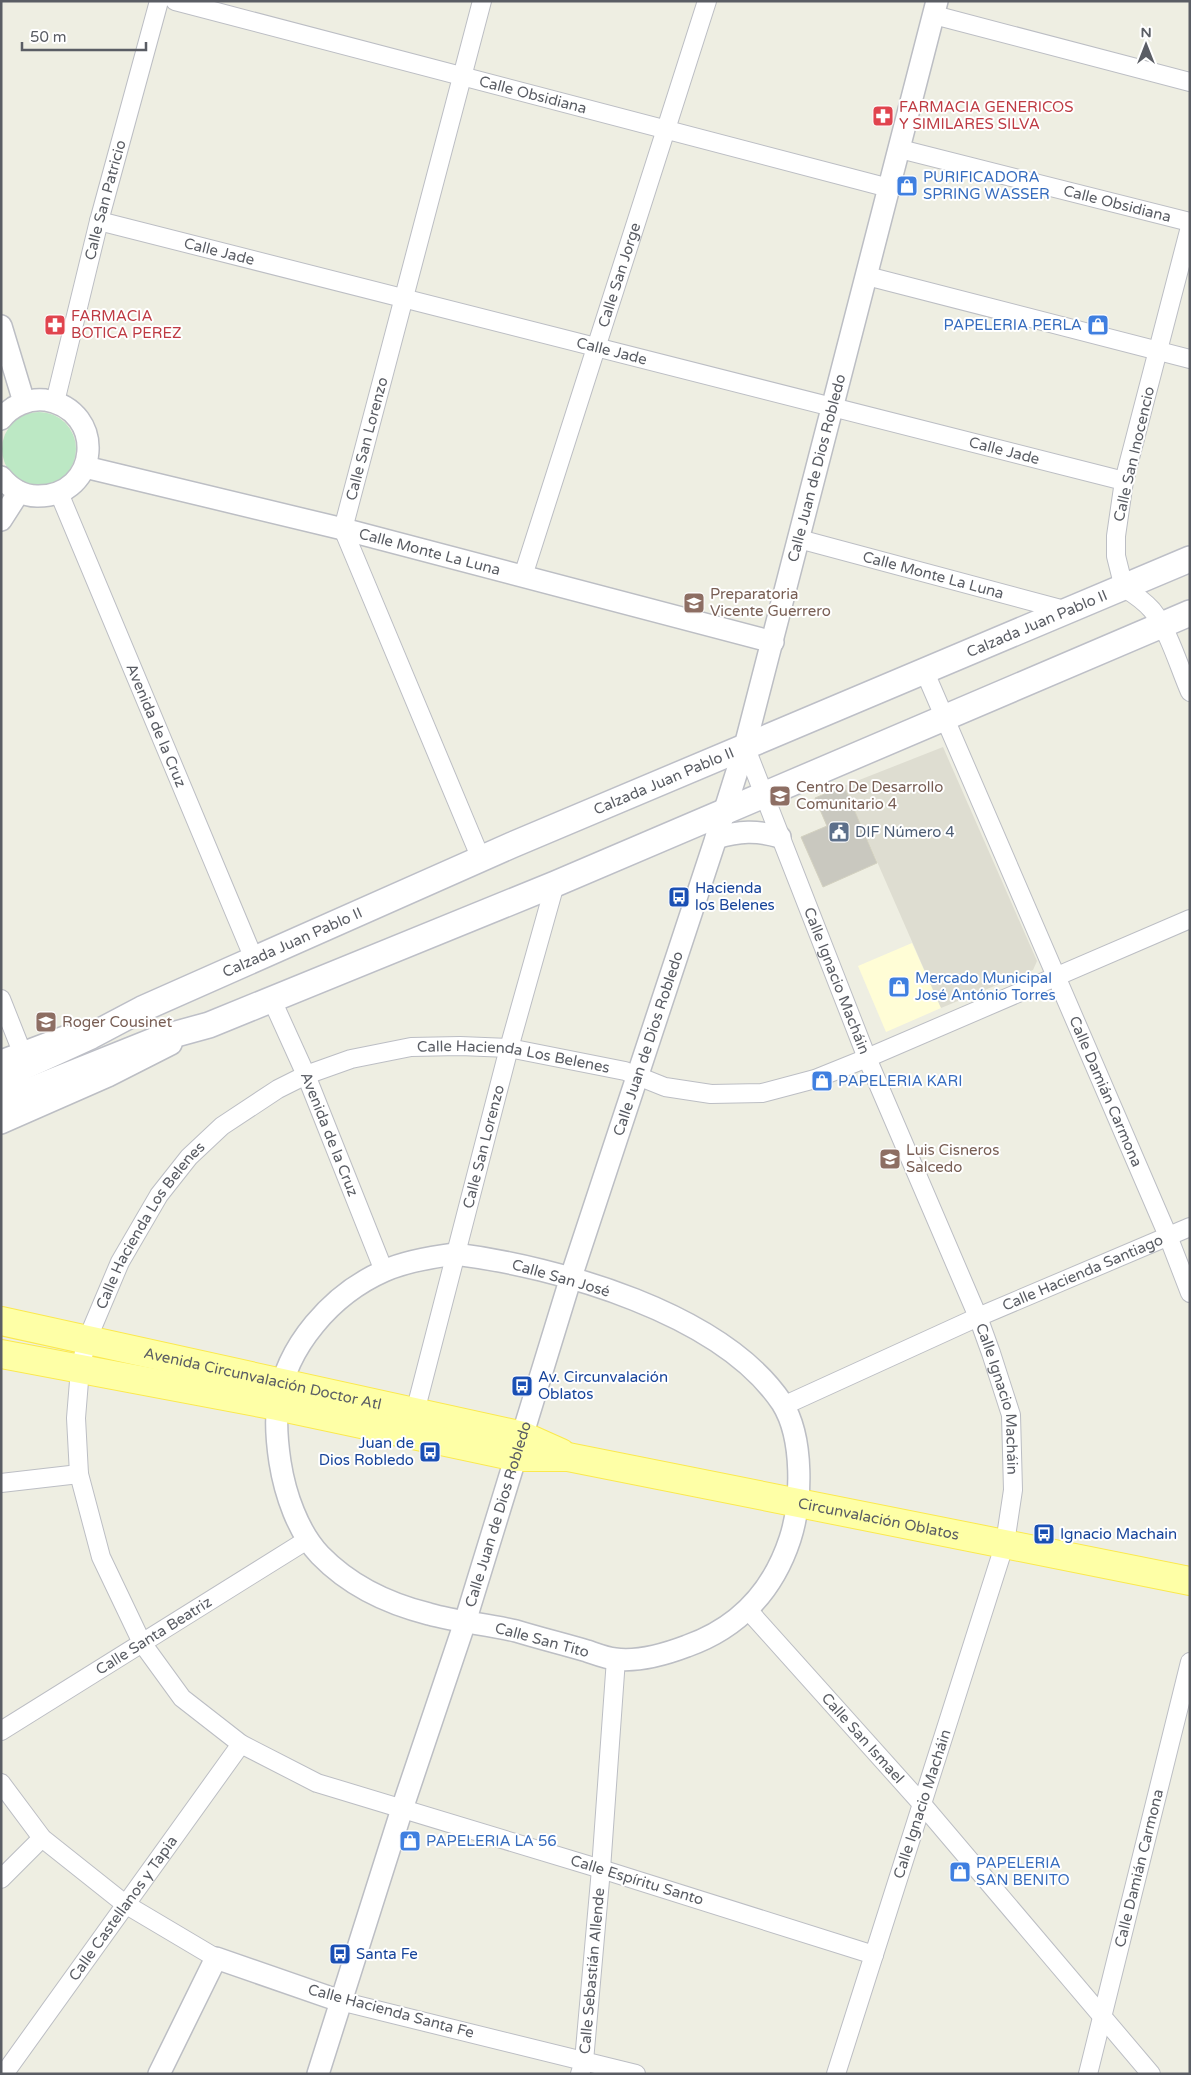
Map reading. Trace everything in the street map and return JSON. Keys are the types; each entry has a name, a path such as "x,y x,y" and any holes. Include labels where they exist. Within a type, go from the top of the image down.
{"main road":[{"name":"Calzada Juan Pablo II","path":"1,1077 91,1036 142,1009 481,859 924,670 1190,560"},
{"path":"1,1102 158,1039 209,1025 555,884 1190,613"},
{"name":"Avenida Circunvalación Doctor Atl","path":"1,1321 87,1340 280,1394 520,1446"},
{"name":"Avenida Circunvalación Doctor Atl","path":"1,1354 80,1370 415,1412 520,1446"},
{"name":"Circunvalación Oblatos","path":"520,1446 1190,1580"}],"street":[{"name":"Calle San Patricio","path":"56,402 99,222 159,1"},
{"name":"Calle Obsidiana","path":"175,1 889,188"},
{"name":"Calle San Lorenzo","path":"343,529 482,1"},
{"name":"Calle San Jorge","path":"522,576 707,1"},
{"path":"936,8 1190,82"},
{"name":"Calle Juan de Dios Robledo","path":"318,2074 402,1809 465,1622 571,1277 745,746 936,8"},
{"name":"Calle Obsidiana","path":"900,148 1190,222"},
{"name":"Calle Jade","path":"99,222 1124,482"},
{"name":"Calle San Inocencio","path":"1124,588 1116,556 1116,536 1124,482 1190,227"},
{"path":"867,276 1190,359"},
{"path":"1,326 24,402"},
{"path":"1,419 12,408 24,402 40,399 56,402 70,409 81,421 87,435 89,451 85,467 79,478 70,487 59,493 46,496 32,496 19,492 1,476"},
{"name":"Calle Monte La Luna","path":"85,467 343,529 773,642"},
{"path":"1,520 19,492"},
{"name":"Avenida de la Cruz","path":"59,493 254,959"},
{"path":"343,529 481,859"},
{"name":"Calle Monte La Luna","path":"799,539 1068,612"},
{"path":"1124,588 1152,610 1162,625 1190,692"},
{"name":"Calle Damián Carmona","path":"924,670 1168,1236 1190,1293"},
{"name":"Calle Ignacio Macháin","path":"745,746 867,1058 978,1317 1011,1415 1013,1490 1005,1543 836,2074"},
{"path":"716,838 748,831 765,832 780,837"},
{"name":"Calle San Lorenzo","path":"415,1412 509,1048 555,884"},
{"name":"Calle Hacienda Los Belenes","path":"87,1340 120,1262 159,1195 189,1157 222,1126 278,1089 306,1075 351,1059 411,1047 460,1046 509,1048 625,1071 665,1087 711,1094 762,1093 814,1079 867,1058 1056,975 1190,919"},
{"path":"1,999 22,1052"},
{"name":"Avenida de la Cruz","path":"272,1000 306,1075 384,1271"},
{"name":"Calzada Juan Pablo II","path":"1,1061 142,1009"},
{"path":"1,1123 108,1076 209,1025"},
{"name":"Calle Hacienda Santiago","path":"783,1406 978,1317 1190,1227"},
{"name":"Calle San José","path":"280,1394 300,1344 318,1319 360,1284 384,1271 415,1261 455,1254 514,1263 571,1277 639,1302 707,1334 733,1352 755,1371 783,1406 797,1451 799,1474 798,1503"},
{"name":"Calle Espíritu Santo","path":"87,1340 80,1370 76,1418 79,1474 101,1557 142,1643 182,1698 241,1744 317,1783 601,1868 874,1955"},
{"name":"Calle San Tito","path":"280,1394 276,1437 283,1476 294,1510 307,1540 322,1557 361,1588 392,1602 428,1614 510,1630 616,1659 644,1657 674,1651 700,1642 726,1628 748,1610 770,1584 782,1560 791,1535 798,1503"},
{"path":"1,1483 79,1474"},
{"name":"Calle Santa Beatriz","path":"1,1731 307,1540"},
{"name":"Calle San Ismael","path":"748,1610 922,1804 1151,2074"},
{"name":"Calle Sebastián Allende","path":"582,2067 601,1868 616,1659"},
{"name":"Calle Damián Carmona","path":"1088,2074 1190,1662"},
{"name":"Calle Castellanos y Tapia","path":"4,2074 241,1744"},
{"name":"Calle Hacienda Santa Fe","path":"1,1783 42,1838 125,1904 216,1958 340,2001 582,2067 636,2074"},
{"path":"1,1879 42,1838"},
{"path":"159,2074 216,1958"}],"shaded area":[{"path":"943,747 1037,961 1033,970 941,1008 844,786"},
{"name":"Mercado Municipal José António Torres","path":"912,943 941,1008 886,1032 858,966"}],"green space":[{"path":"32,412 46,412 60,418 70,428 76,442 76,456 70,470 60,480 46,486 32,486 18,480 8,470 2,456 2,442 8,428 18,418"}],"building":[{"name":"DIF Número 4","path":"844,786 877,863 823,887 801,837 827,826 815,798"}],"place":[{"name":"FARMACIA GENERICOS Y SIMILARES SILVA","path":"883,116"},
{"name":"PURIFICADORA SPRING WASSER","path":"907,186"},
{"name":"FARMACIA BOTICA PEREZ","path":"55,325"},
{"name":"PAPELERIA PERLA","path":"1098,325"},
{"name":"Preparatoria Vicente Guerrero","path":"694,603"},
{"name":"Centro De Desarrollo Comunitario 4","path":"780,796"},
{"name":"DIF Número 4","path":"839,832"},
{"name":"Hacienda los Belenes","path":"679,897"},
{"name":"Mercado Municipal José António Torres","path":"899,987"},
{"name":"Roger Cousinet","path":"46,1022"},
{"name":"PAPELERIA KARI","path":"822,1081"},
{"name":"Luis Cisneros Salcedo","path":"890,1159"},
{"name":"Av. Circunvalación Oblatos","path":"522,1386"},
{"name":"Juan de Dios Robledo","path":"430,1452"},
{"name":"Ignacio Machain","path":"1044,1534"},
{"name":"PAPELERIA LA 56","path":"410,1841"},
{"name":"PAPELERIA SAN BENITO","path":"960,1872"},
{"name":"Santa Fe","path":"340,1954"}]}
